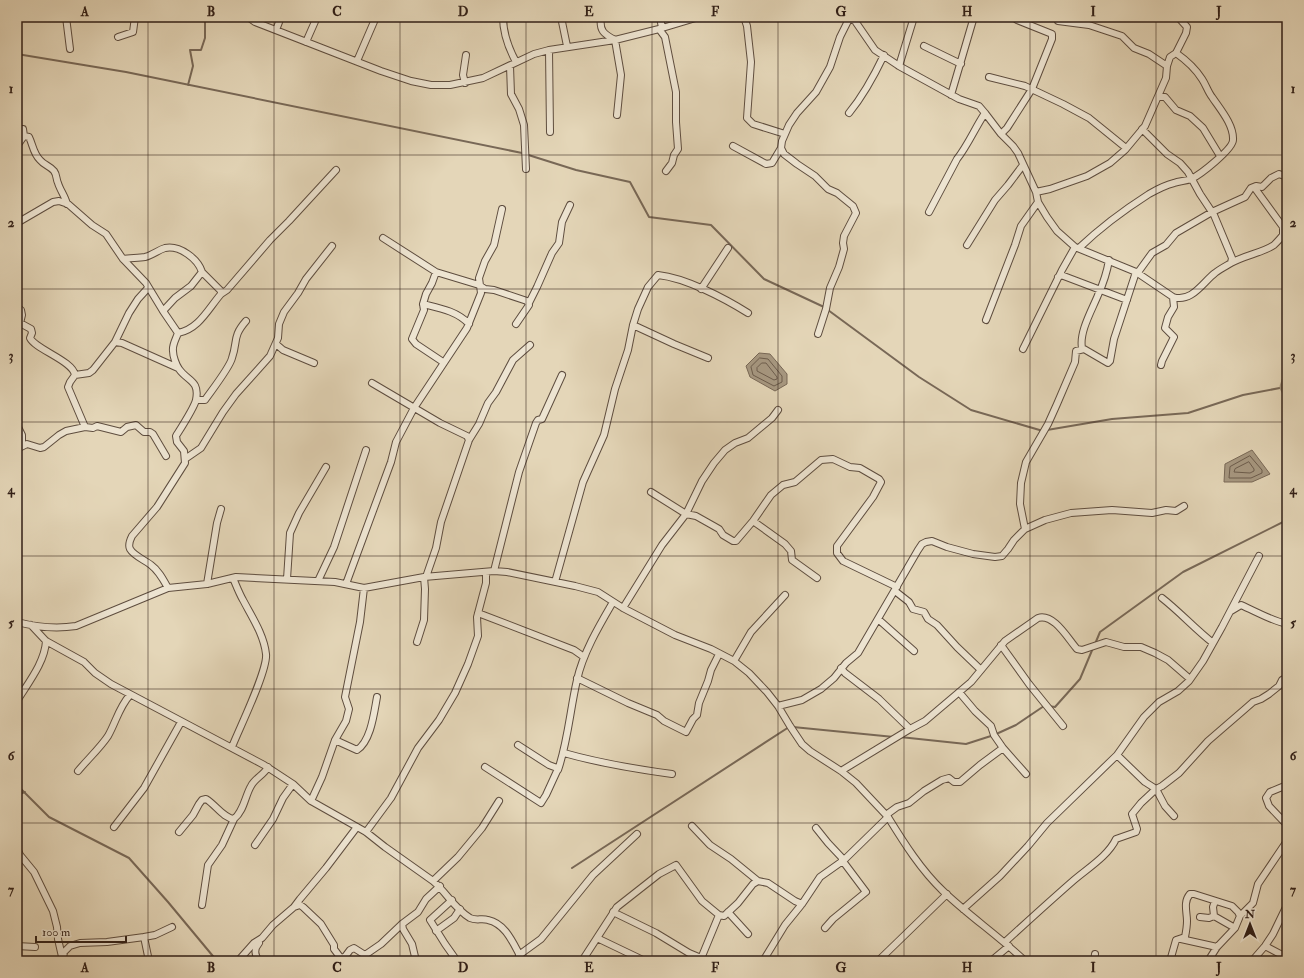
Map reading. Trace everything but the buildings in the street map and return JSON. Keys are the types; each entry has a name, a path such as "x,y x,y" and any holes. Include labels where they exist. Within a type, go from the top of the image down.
{"street":[{"path":"66,17 70,49"},
{"path":"118,37 133,32 135,17"},
{"path":"248,17 256,19 276,30 381,71 411,81 431,85 465,83 483,78 534,54 567,46 615,40 660,29 699,17"},
{"path":"276,30 281,17"},
{"path":"306,42 318,17"},
{"path":"357,61 376,17"},
{"path":"502,17 509,50 516,62"},
{"path":"561,17 567,46"},
{"path":"601,17 600,25 605,34 615,40"},
{"path":"660,17 660,29 665,37 676,92 678,149 674,155 672,163 666,171"},
{"path":"744,17 747,26 751,62 747,118 754,124 785,134"},
{"path":"899,66 914,17"},
{"path":"1036,192 1050,189 1087,176 1110,163 1126,148 1142,129 1166,78 1167,66 1170,57 1176,53 1186,33 1187,27 1178,17"},
{"path":"733,146 766,164 772,163 781,148 785,134 797,113 816,92 830,67 840,37 849,18 855,21 875,50 899,66 951,95 979,106 1018,153 1036,192 1038,202 1057,231 1077,248 1136,272 1174,297 1179,299 1197,291 1215,273 1231,262 1275,244 1283,236 1283,227 1254,187"},
{"path":"1001,134 1007,128 1032,89 1059,19 1089,25 1122,36 1134,48 1149,54 1167,66"},
{"path":"951,95 973,20"},
{"path":"1017,20 1052,34"},
{"path":"615,40 621,75 617,115"},
{"path":"924,46 961,64"},
{"path":"549,50 550,132"},
{"path":"1023,349 1058,277 1077,248 1125,209 1134,205 1150,193 1172,183 1191,179 1230,147 1233,141 1229,125 1224,114 1211,96 1202,79 1188,61 1176,53"},
{"path":"465,83 463,75 466,55"},
{"path":"849,113 860,100 861,96 874,77 884,55"},
{"path":"510,66 511,94 519,109 524,130 526,169"},
{"path":"989,76 1000,80 1011,81 1032,89 1089,118 1126,148"},
{"path":"1158,97 1165,97 1176,110 1190,116 1195,120 1210,138 1220,156"},
{"path":"929,212 957,159 963,152 977,124 985,113"},
{"path":"17,146 24,136 23,129"},
{"path":"1142,129 1188,172 1212,212 1232,258 1231,262"},
{"path":"24,136 29,137 32,149 40,160 44,164 50,166 56,173 58,184 67,204"},
{"path":"781,148 784,154 815,176 828,189 837,193 853,206 856,212 844,236 844,249 839,268 830,288 818,334"},
{"path":"967,245 995,200 1023,165"},
{"path":"178,333 186,332 207,314 221,294 336,170"},
{"path":"1109,260 1107,272 1089,314 1081,342 1082,348 1108,364 1110,361 1111,350 1136,272 1139,271 1152,253 1166,245 1176,233 1212,212 1245,197 1251,188 1256,186 1262,187 1271,178 1279,174 1287,177"},
{"path":"17,223 53,202 59,200 67,204 106,234 123,259 131,266 148,288 178,333"},
{"path":"986,320 1021,226 1038,202"},
{"path":"516,324 529,305 552,253 559,243 562,222 570,206"},
{"path":"483,291 479,285 479,278 494,245 502,209"},
{"path":"383,238 436,272 479,285"},
{"path":"185,459 201,448 236,394 270,356 278,338 278,324 284,312 306,279 332,246"},
{"path":"123,259 144,257 155,254 165,248 177,248 190,255 200,265 202,272 221,291 221,294"},
{"path":"701,289 728,248"},
{"path":"163,312 175,298 191,286 202,272"},
{"path":"436,272 426,294 423,304 424,310 412,339 416,344 443,362"},
{"path":"555,582 584,482 604,435 615,389 628,350 638,309 648,287 658,275 689,283 732,303 748,313"},
{"path":"1058,277 1061,275 1127,300"},
{"path":"85,426 68,387 70,382 75,376 89,373 93,370 115,342 129,313 138,299 148,288"},
{"path":"483,291 494,290 529,303"},
{"path":"346,584 390,462 393,448 414,408 469,324 483,291"},
{"path":"1162,365 1162,361 1174,337 1165,328 1168,317 1174,307 1174,297"},
{"path":"423,304 447,310 464,318 469,324"},
{"path":"17,308 21,310 22,315 20,322 31,329 30,338 32,342 46,349 66,364 74,372 75,376"},
{"path":"196,400 205,400 232,359 238,330 246,321"},
{"path":"633,325 708,358"},
{"path":"178,333 173,351 178,368"},
{"path":"115,342 122,343 178,368 192,381 195,388 196,400 176,436 184,451 185,463 157,507 132,536 129,542 130,549 151,565 162,576 168,588"},
{"path":"276,344 283,350 314,363"},
{"path":"417,642 424,620 425,577 436,548 441,522 469,440 513,360 530,345"},
{"path":"1025,529 1020,504 1021,483 1026,462 1054,411 1075,362 1076,351 1082,348"},
{"path":"494,571 519,472 536,424 538,420 542,419 562,375"},
{"path":"372,383 440,423 466,436 469,440"},
{"path":"622,608 662,545 686,514 702,481 714,463 725,450 735,443 748,438 772,418 778,410"},
{"path":"17,425 22,435 20,447"},
{"path":"20,447 27,444 40,448 44,447 66,431 85,426 93,428 97,426 121,432 127,427 136,425 144,432 150,432 153,434 166,456"},
{"path":"318,581 334,547 366,450"},
{"path":"651,492 686,514 696,516 712,524 719,529 723,535 733,541 736,541 754,521 771,494 783,485 795,482 821,460 833,459 850,467 868,471 881,482 864,509 837,546 837,553 843,561 896,589 909,602 913,609 924,612 928,618 937,625 981,670"},
{"path":"287,580 290,533 299,513 326,467"},
{"path":"778,706 802,700 821,689 834,678 846,663 858,653 918,550 922,544 926,542 932,541 972,554 995,557 1002,556 1014,540 1025,529 1045,520 1071,513 1112,510 1152,513 1166,510 1176,511 1184,506"},
{"path":"207,584 217,522 221,509"},
{"path":"754,521 785,544 791,551 792,560 817,578"},
{"path":"963,909 1000,876 1047,823 1117,755 1144,717 1159,702 1178,691 1190,679 1214,643 1260,556"},
{"path":"17,622 31,626 63,628 76,626 168,588 207,584 233,578 336,582 364,588 425,577 494,571 507,572 598,592 622,608 675,635 734,661 749,673 778,706 802,744 856,783 887,816 922,867 947,894 1025,961"},
{"path":"366,832 391,798 418,748 439,720 455,693 468,664 478,636 477,617 486,582 486,572"},
{"path":"232,747 262,674 266,655 264,643 233,578"},
{"path":"311,801 322,777 335,740 346,721 349,709 345,697 360,622 364,588"},
{"path":"734,661 751,632 785,595"},
{"path":"1162,598 1188,620 1198,631 1214,643"},
{"path":"485,767 541,803 558,770 564,753 577,678 584,657 613,602"},
{"path":"1231,611 1241,605 1278,622 1287,624"},
{"path":"478,613 574,650 584,657"},
{"path":"841,771 925,721 970,682 1010,637 1038,618 1042,617 1051,620 1078,649 1082,650 1106,642 1124,647 1140,647 1168,660 1190,679"},
{"path":"878,619 914,651"},
{"path":"31,626 46,641 84,662 95,673 111,684 268,767 293,784 311,801 366,832 440,886 471,919 488,920 505,929 523,961"},
{"path":"17,701 40,662 46,649 46,641"},
{"path":"1002,645 1029,684 1063,726"},
{"path":"577,678 628,703 657,715 664,721 686,732 696,715 711,670 719,654"},
{"path":"842,668 845,673 879,699 910,729"},
{"path":"991,961 1075,879 1090,868 1113,845 1116,839 1136,832 1137,829 1132,814 1141,803 1156,789 1179,773 1208,741 1244,709 1253,702 1261,700 1279,686 1282,680 1287,677"},
{"path":"959,692 975,711 991,726 994,735 1003,748 1026,774"},
{"path":"78,771 103,743 117,720 123,702 130,695"},
{"path":"335,740 357,750 362,746 372,725 377,698"},
{"path":"114,827 144,788 181,722"},
{"path":"518,745 549,765 555,766 558,770"},
{"path":"763,961 785,924 802,904 820,877 843,860 897,807 909,803 924,791 942,780 948,778 954,782 960,782 1003,748"},
{"path":"564,753 588,760 672,774"},
{"path":"1117,755 1145,782 1156,789 1165,806 1174,816"},
{"path":"202,905 208,865 222,845 234,819 243,806 251,785 268,767"},
{"path":"255,845 273,819 283,798 293,784"},
{"path":"1287,785 1270,792 1266,798 1269,806 1287,825"},
{"path":"179,832 193,815 202,800 206,799 213,803 224,815 234,819"},
{"path":"433,881 458,857 482,828 499,800"},
{"path":"692,826 710,845 731,859 758,881 768,883 802,904"},
{"path":"259,961 255,956 255,947 273,925 294,907 357,827"},
{"path":"816,828 843,860 866,892 833,919 825,928"},
{"path":"519,955 541,939 593,875 637,834"},
{"path":"1208,961 1217,947 1235,928 1240,916 1253,903 1258,884 1287,841"},
{"path":"17,848 20,855 34,872 53,911 63,960"},
{"path":"582,961 613,912 626,899 659,874 676,865 702,901 719,916 724,916 738,903 753,884 758,881"},
{"path":"294,907 300,905 321,924 334,946 334,949 342,958 344,958 350,950 354,948 365,955 381,944 402,924 418,912 426,899 440,886"},
{"path":"878,961 947,894"},
{"path":"1170,961 1176,940 1185,937 1187,924 1186,904 1190,894 1232,906 1240,916"},
{"path":"452,900 430,920 456,961"},
{"path":"1214,916 1213,907 1215,902"},
{"path":"1252,961 1273,934 1287,906"},
{"path":"436,931 454,918 460,909"},
{"path":"613,912 656,933 701,959 719,916"},
{"path":"728,912 748,934"},
{"path":"1200,917 1209,918 1214,916 1235,928"},
{"path":"402,924 403,929 412,944 416,961"},
{"path":"63,960 64,952 70,946 80,943 107,942 155,935 172,927"},
{"path":"144,937 149,961"},
{"path":"238,961 254,943 262,938"},
{"path":"597,938 645,961"},
{"path":"1181,939 1217,947"},
{"path":"17,946 35,947"},
{"path":"1265,946 1286,957"},
{"path":"1094,961 1095,954"}],"water":[{"path":"759,353 770,354 787,374 787,384 775,391 750,377 746,366"},
{"path":"1252,450 1270,474 1252,482 1224,482 1225,464"}],"waterway":[{"path":"188,85 193,66 190,50 201,50 205,38 205,17"},
{"path":"17,54 126,72 522,153 576,170 630,182 649,217 711,225 764,279 824,307"},
{"path":"828,310 919,377 971,410 1043,431"},
{"path":"1287,381 1285,387 1287,391"},
{"path":"1047,430 1112,419 1188,413 1243,395 1285,387"},
{"path":"1095,644 1100,632 1183,572 1287,520"},
{"path":"1048,706 1055,707 1080,679 1093,648"},
{"path":"900,737 966,744 994,735 1016,725 1044,706"},
{"path":"572,868 789,727"},
{"path":"793,727 894,737"},
{"path":"17,785 49,817 129,858 217,961"},
{"path":"17,795 25,792"}]}
